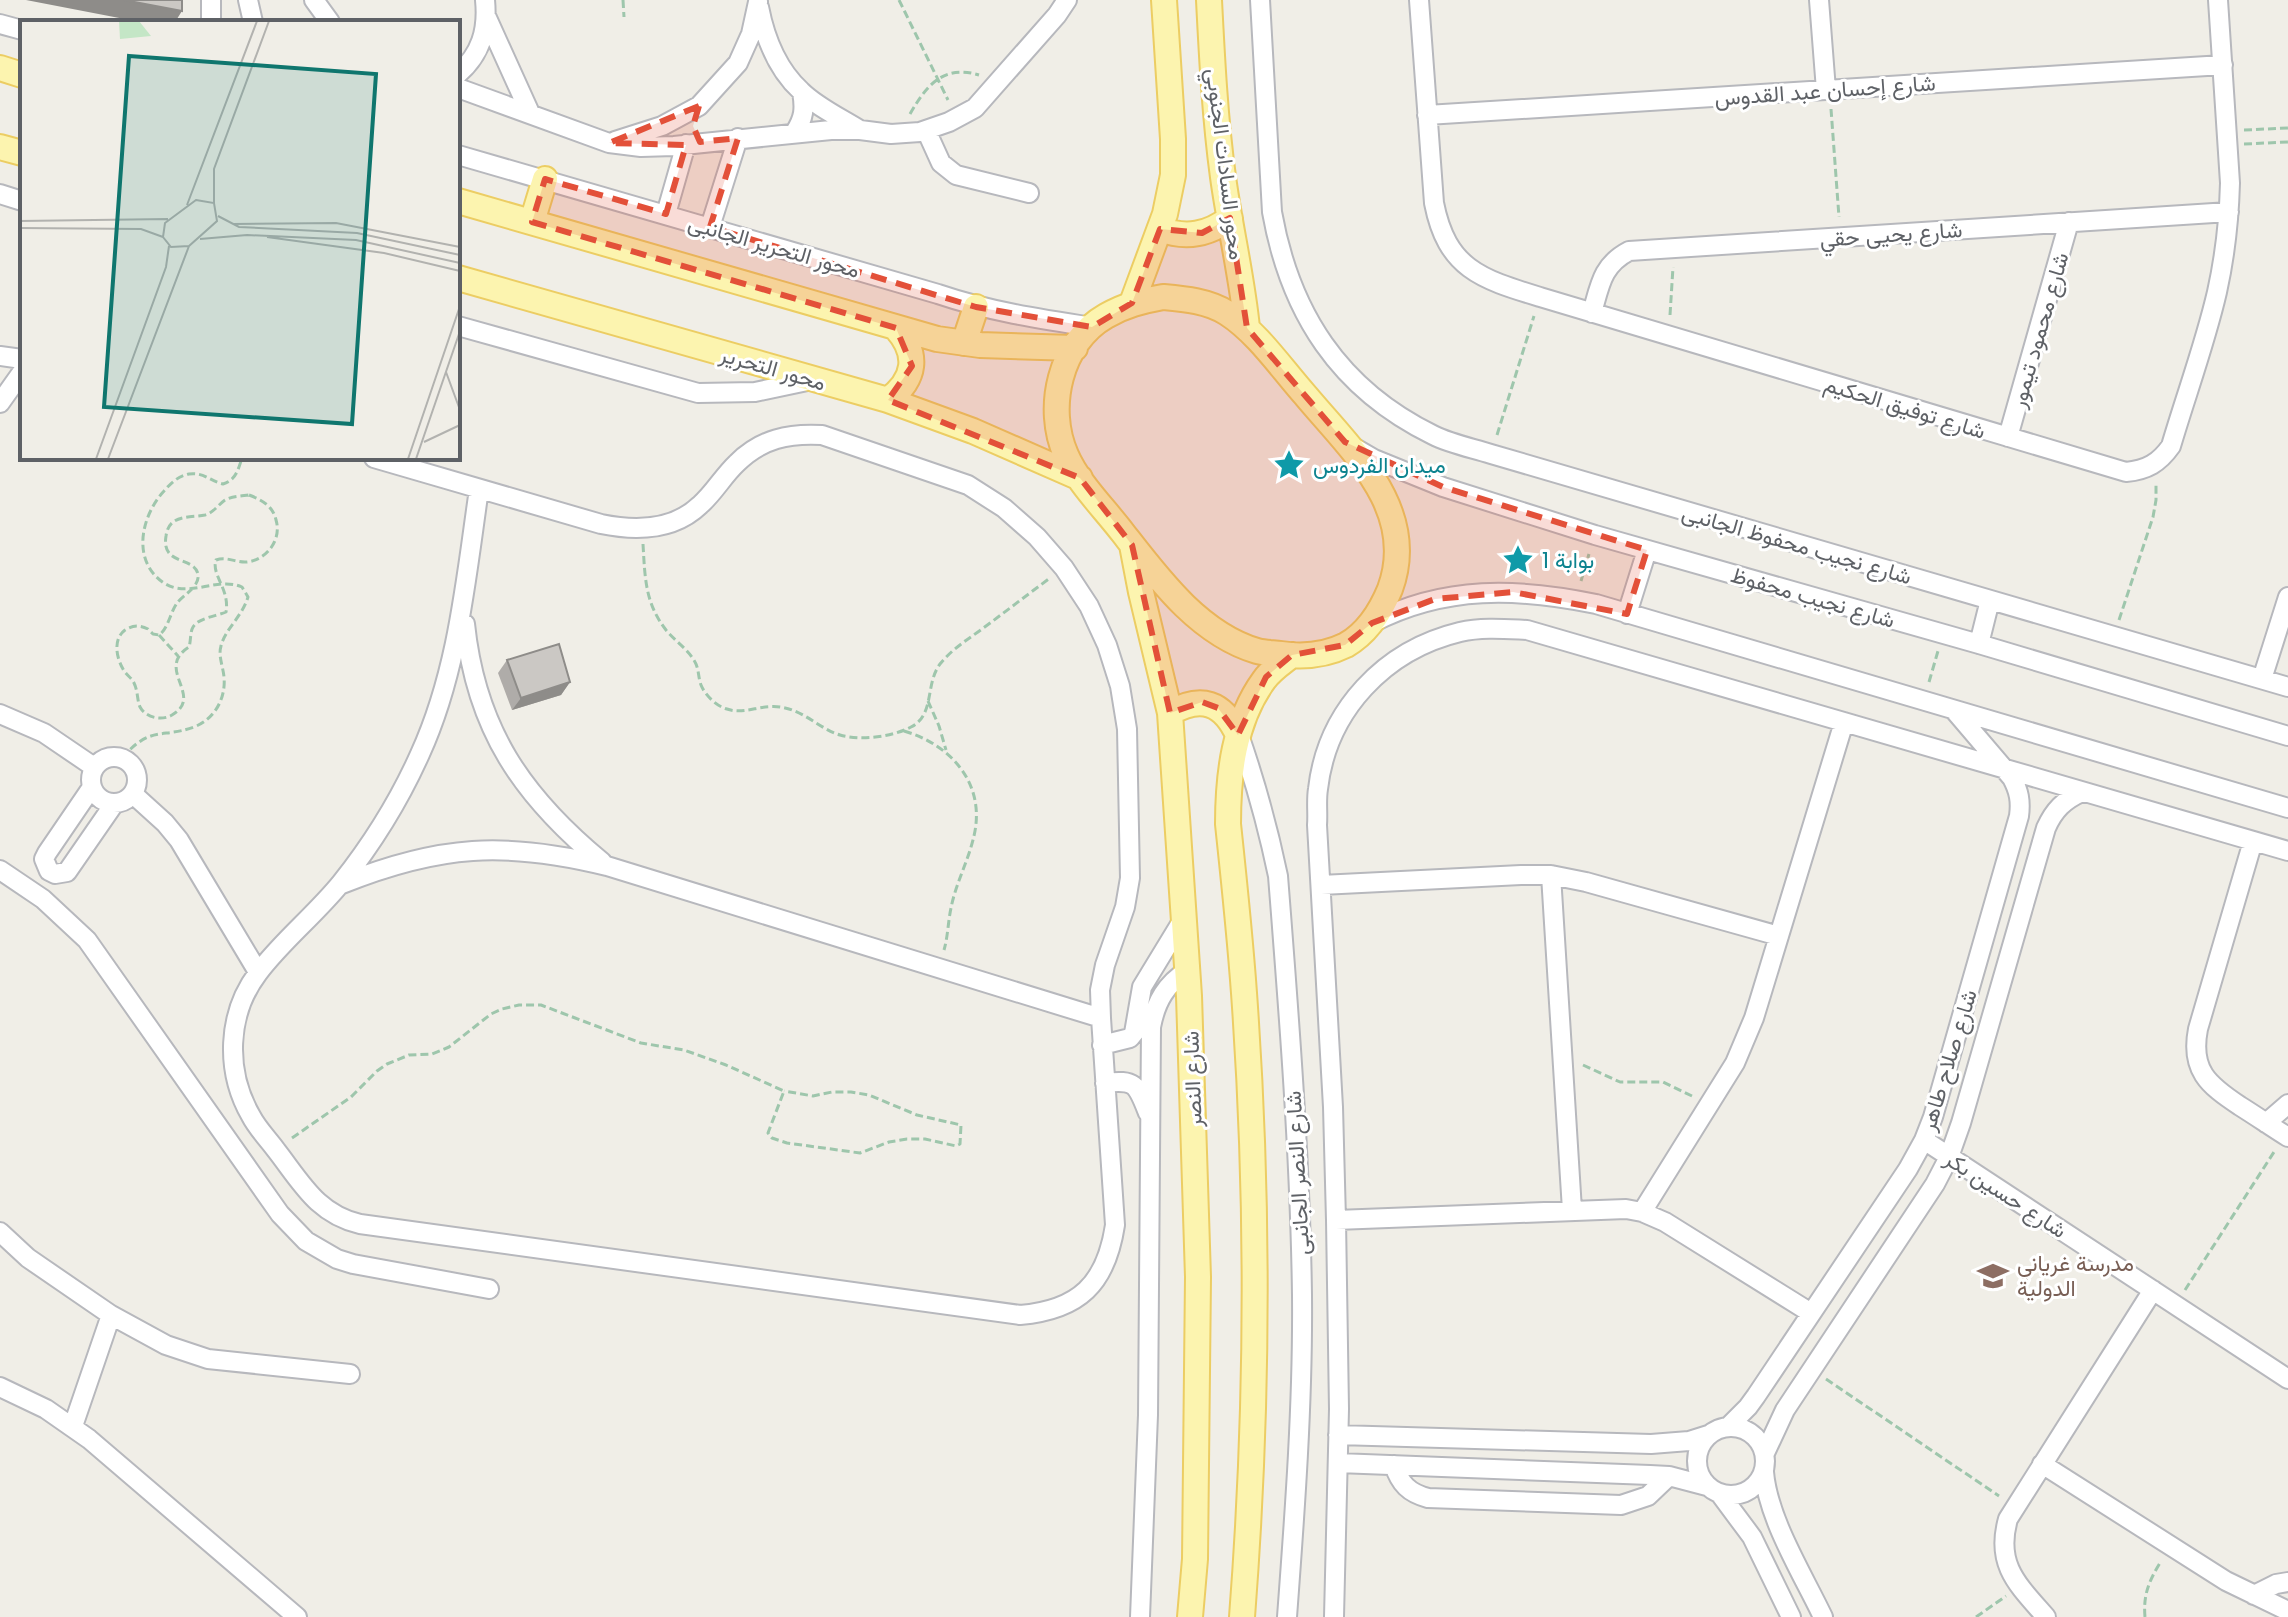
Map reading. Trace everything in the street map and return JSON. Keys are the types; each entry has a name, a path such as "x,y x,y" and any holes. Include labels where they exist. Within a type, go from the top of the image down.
{"main road":[{"name":"محور السادات الجنوبي","path":"1132,303 1160,229 1170,193 1174,157 1164,0"},
{"name":"محور السادات الجنوبي","path":"1209,0 1216,118 1247,328"},
{"path":"0,68 20,74"},
{"path":"0,147 20,152"},
{"path":"532,222 545,179"},
{"path":"460,202 937,339 1075,348"},
{"path":"1160,229 1181,235 1202,233 1230,218"},
{"name":"محور التحرير","path":"460,279 888,400 973,431 1080,478"},
{"path":"1163,297 1195,300 1224,311 1247,328 1375,480 1388,502 1395,526 1397,552 1394,577 1372,623 1345,645 1316,655 1257,651 1204,622 1168,588 1080,478 1066,456 1058,432 1056,407 1066,362 1103,317 1132,303 1163,297"},
{"path":"964,343 976,307"},
{"path":"888,400 908,380 912,366 911,352 896,328"},
{"name":"شارع النصر","path":"1132,545 1170,713 1188,970 1198,1277 1195,1543 1190,1617"},
{"path":"1242,1617 1252,1451 1254,1221 1244,991 1228,796 1238,735 1252,698 1266,677 1292,655"},
{"path":"1170,713 1185,704 1202,702 1218,708 1231,719 1238,735"}],"street":[{"path":"248,0 253,20"},
{"path":"314,0 329,20"},
{"path":"460,89 609,143 641,147 795,132 860,130 899,133 926,130 975,108 1067,0"},
{"name":"شارع نجيب محفوظ الجانبى","path":"1260,0 1272,212 1286,272 1298,301 1331,354 1353,379 1406,421 1436,437 1491,454 2288,687"},
{"name":"شارع توفيق الحكيم","path":"1419,0 1438,225 1447,244 1478,275 1592,313 2126,472 2152,465"},
{"path":"1819,0 1828,90"},
{"path":"2152,465 2171,446 2216,296 2229,212 2228,138 2218,0"},
{"path":"706,141 697,136 693,126 694,115 738,63 751,34 758,1"},
{"path":"758,1 767,39 785,72"},
{"path":"460,72 475,57 484,38 486,9"},
{"path":"486,9 530,113"},
{"path":"0,24 20,29"},
{"path":"738,63 754,58 771,61 802,92 860,130"},
{"name":"شارع إحسان عبد القدوس","path":"1427,115 2223,65"},
{"path":"795,132 803,120 805,106 802,92"},
{"path":"609,143 662,126 699,106"},
{"path":"926,130 941,163 956,175 1029,193"},
{"path":"710,227 738,138"},
{"path":"666,214 686,144"},
{"name":"محور التحرير الجانبى","path":"460,156 976,307 1092,327"},
{"path":"0,194 20,200"},
{"name":"شارع يحيى حقي","path":"1592,313 1608,266 1629,251 2229,212"},
{"name":"شارع محمود تيمور","path":"2008,437 2069,222"},
{"path":"460,327 698,393 755,392 812,380"},
{"path":"0,356 20,359"},
{"path":"0,403 20,375"},
{"path":"381,460 627,530 653,528 677,520 699,507 737,463 755,448 776,438 799,433 822,435 968,485 1004,508 1037,537 1064,568 1089,606 1107,645 1120,686 1127,729 1130,878 1125,907 1105,965 1100,990 1115,1225 1111,1249 1102,1272 1077,1297 1044,1313 1020,1315 360,1224 342,1220 315,1201 252,1118 235,1077 232,1055 238,1011 258,972 339,885 370,844 421,753 453,654 479,489"},
{"name":"شارع نجيب محفوظ","path":"1345,442 1413,476 1595,535 2288,736"},
{"path":"1627,614 1647,550"},
{"path":"1372,623 1399,609 1435,599 1513,592 1553,595 2288,808"},
{"path":"2262,679 2288,597"},
{"path":"1979,644 1990,600"},
{"path":"463,603 467,647 493,732 541,806 607,866"},
{"path":"1334,1617 1338,1463 1336,1220 1318,790 1324,758 1336,727 1353,699 1376,674 1403,655 1432,641 1463,632 1495,628 1527,630 2288,851"},
{"name":"شارع صلاح طاهر","path":"1728,1427 1748,1407 1908,1169 1933,1117 2021,802 2012,778 1954,710"},
{"path":"0,714 44,733 94,767"},
{"path":"1642,1212 1746,1041 1844,722"},
{"name":"شارع النصر الجانبى","path":"1238,735 1255,781 1278,876 1299,1191 1302,1297 1300,1421 1287,1617"},
{"path":"107,757 122,758 137,773 138,780 133,794 114,804 100,799 91,780 94,767 107,757"},
{"path":"92,787 47,853 44,859 49,871 55,874 67,872 114,804"},
{"name":"شارع صلاح طاهر","path":"1764,1462 1785,1410 1935,1184 1949,1157 2046,828 2059,806 2082,792"},
{"path":"133,794 158,815 179,840 258,972"},
{"path":"2253,841 2198,1029 2196,1055 2200,1068 2215,1090 2286,1136"},
{"path":"339,885 382,868 426,856 471,850 517,850 562,855 607,866 1101,1018"},
{"path":"0,870 43,899 87,940 280,1214 306,1241 353,1264 489,1289"},
{"path":"1321,885 1551,875 1779,936"},
{"path":"1551,875 1572,1210"},
{"path":"1102,1045 1130,1038 1134,1033 1142,987 1184,918"},
{"path":"1140,1617 1148,1415 1151,1027 1166,988 1188,970"},
{"path":"1105,1083 1132,1083 1151,1119"},
{"path":"2266,1123 2288,1104"},
{"name":"شارع حسين بكر","path":"1924,1140 2288,1379"},
{"path":"1336,1220 1609,1208 1642,1212 1665,1222 1811,1313"},
{"path":"0,1232 28,1258 111,1315 166,1345 208,1359 350,1374"},
{"path":"2046,1617 2011,1575 2003,1547 2008,1519 2153,1290"},
{"path":"73,1426 111,1315"},
{"path":"0,1387 73,1426 297,1617"},
{"path":"1338,1435 1651,1444 1689,1441 1717,1430 1737,1427 1754,1436 1764,1462 1774,1515 1823,1617"},
{"path":"1708,1435 1697,1455 1700,1477 1752,1537 1791,1617"},
{"path":"1452,1438 1452,1467"},
{"path":"1338,1463 1669,1476 1738,1495 1754,1487 1764,1462"},
{"path":"2042,1464 2226,1581 2288,1611"},
{"path":"1394,1465 1405,1488 1416,1495 1443,1499 1621,1505 1648,1496 1669,1476"},
{"path":"2254,1595 2276,1584 2288,1582"}],"path":[{"path":"623,0 624,17"},
{"path":"899,0 957,118"},
{"path":"899,133 926,88 938,78 961,72 997,82"},
{"path":"1828,90 1840,237"},
{"path":"2228,138 2288,128"},
{"path":"2228,138 2288,142"},
{"path":"1668,336 1675,247"},
{"path":"1491,454 1540,297"},
{"path":"122,758 136,742 158,733 192,728 218,708 224,686 221,645 248,597 242,587 232,582 184,589 168,585 155,576 146,563 143,530 155,500 175,479 197,473 223,484 231,481 241,460"},
{"path":"2114,635 2153,517 2156,482 2152,465"},
{"path":"159,635 165,631 176,604 198,581 198,572 193,565 177,560 168,552 165,540 168,529 176,520 208,514 236,496 249,495 270,507 278,530 268,552 246,562 222,557 216,560 214,568 227,594 226,612 196,623 189,647 178,657 175,668 184,699 180,709 171,716 159,719 148,715 141,707 132,679 121,667 116,645 122,632 142,626 159,635 178,657"},
{"path":"642,529 646,589 654,611 667,631 693,659 701,686 712,700 726,709 743,711 759,706 791,709 840,735 864,738 904,731 916,725 925,714 932,677 952,651 1064,568"},
{"path":"1576,600 1595,535"},
{"path":"1923,701 1943,634"},
{"path":"928,701 946,752"},
{"path":"904,731 922,736 946,752 964,773 976,809 976,828 951,907 948,936 938,968"},
{"path":"275,1149 351,1097 387,1064 409,1055 432,1054 449,1047 491,1014 519,1005 541,1005 641,1043 684,1050 784,1091 813,1096 832,1092 869,1095 917,1115 961,1125 960,1144 907,1139 860,1153 787,1143 772,1138 768,1133 784,1091"},
{"path":"1563,1065 1590,1067 1620,1082 1663,1082 1709,1105"},
{"path":"2176,1305 2286,1136"},
{"path":"1812,1370 2015,1507"},
{"path":"2145,1617 2146,1590 2171,1546"},
{"path":"1976,1617 2019,1586"}],"highlighted area":[{"path":"699,106 693,126 700,142 738,138 710,227 976,307 1092,327 1132,303 1160,229 1202,233 1230,218 1247,328 1345,442 1443,487 1647,550 1627,614 1513,592 1435,599 1372,623 1345,645 1292,655 1266,677 1238,735 1218,708 1202,702 1170,713 1132,545 1080,478 888,400 912,366 896,328 532,222 545,179 666,214 686,145 609,143"}],"building":[{"path":"124,0 182,0 182,11"},
{"path":"559,644 570,682 521,698 507,660"}],"place":[{"name":"ميدان الفردوس","path":"1289,465"},
{"name":"بوابة 1","path":"1518,560"},
{"name":"مدرسة غرياني الدولية","path":"1993,1276"}]}
